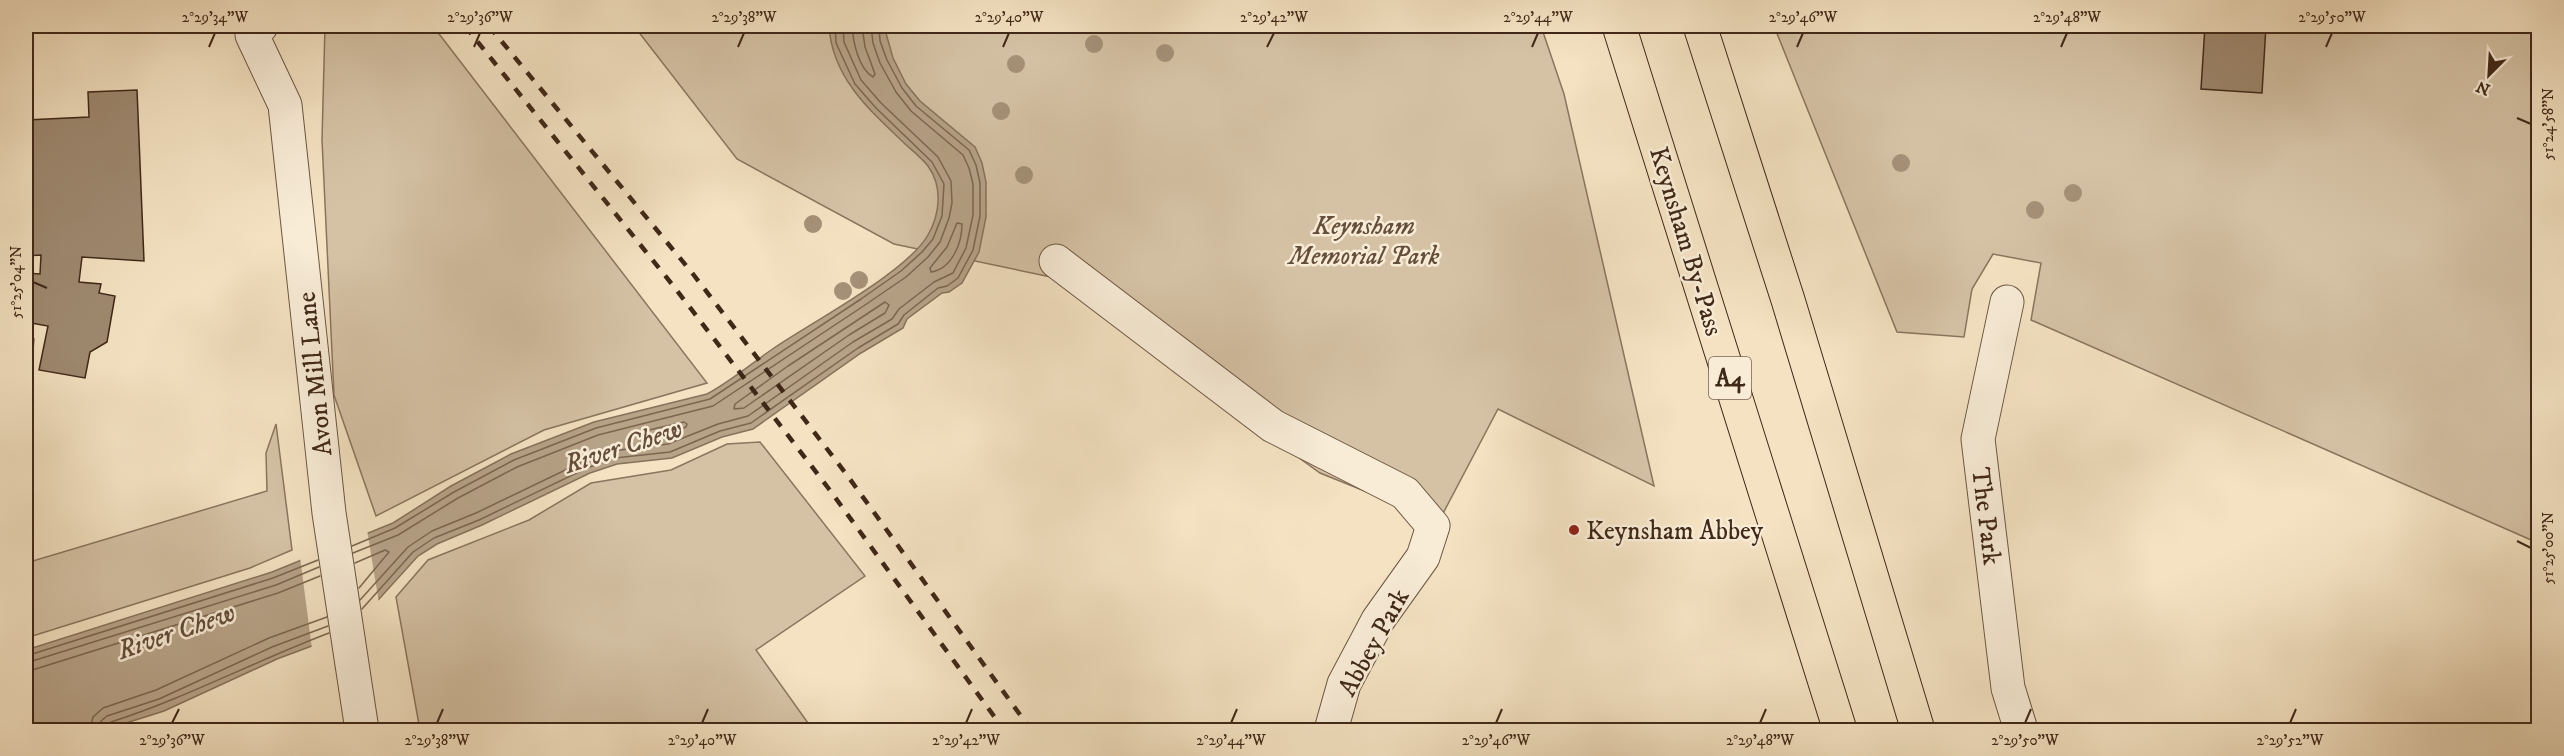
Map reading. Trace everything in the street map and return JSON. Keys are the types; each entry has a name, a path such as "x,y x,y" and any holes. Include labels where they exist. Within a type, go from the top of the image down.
{"highway":[{"name":"Keynsham By-Pass","path":"1619,26 1840,730"},
{"path":"1700,26 1788,300 1918,730"}],"street":[{"name":"Avon Mill Lane","path":"249,29 285,105 329,513 362,730"},
{"name":"Abbey Park","path":"1056,261 1273,426 1405,493 1432,526 1423,556 1378,620 1344,684 1331,730"},
{"name":"The Park","path":"2007,302 1978,439 2008,688 2021,730"}],"green space":[{"path":"325,26 433,26 707,383 544,430 376,516 334,395 322,140"},
{"name":"Keynsham Memorial Park","path":"634,26 1541,26 1564,94 1654,486 1498,409 1439,521 1320,473 1051,277 894,244 737,159"},
{"path":"1774,26 2538,26 2538,543 2031,320 2041,263 1993,254 1972,289 1964,337 1897,332"},
{"path":"276,424 292,550 250,568 26,638 26,563 267,491 266,453"},
{"path":"760,442 865,576 756,650 813,730 420,730 396,597 428,560 529,520 591,483 671,470 727,444"}],"water":[{"name":"River Chew","path":"829,26 884,26 893,58 906,84 920,101 975,147 982,163 986,182 986,217 979,252 962,283 949,292 942,293 907,319 903,328 861,353 753,429 722,437 672,458 617,464 590,473 437,544 418,556 349,632 277,659 164,711 104,730 26,730 26,650 272,572 393,523 451,486 511,454 594,422 707,394 774,348 857,296 900,265 917,249 932,227 938,200 936,183 928,166 876,116 844,76 832,44"},
{"path":"26,335 34,339 29,396 26,397"}],"pier":[{"path":"367,530 379,603 351,635 312,649 300,557"}],"building":[{"path":"2205,26 2266,26 2262,93 2201,89"},
{"path":"137,90 144,261 82,257 79,282 101,284 99,293 115,296 107,342 90,352 85,378 39,370 48,326 26,322 26,273 40,274 41,255 26,256 26,120 89,117 88,92"}],"railway":[{"path":"465,26 675,288 829,489 1004,730"},
{"path":"489,26 693,274 847,475 1031,730"}],"place":[{"name":"Keynsham Abbey","path":"1574,530"}]}
